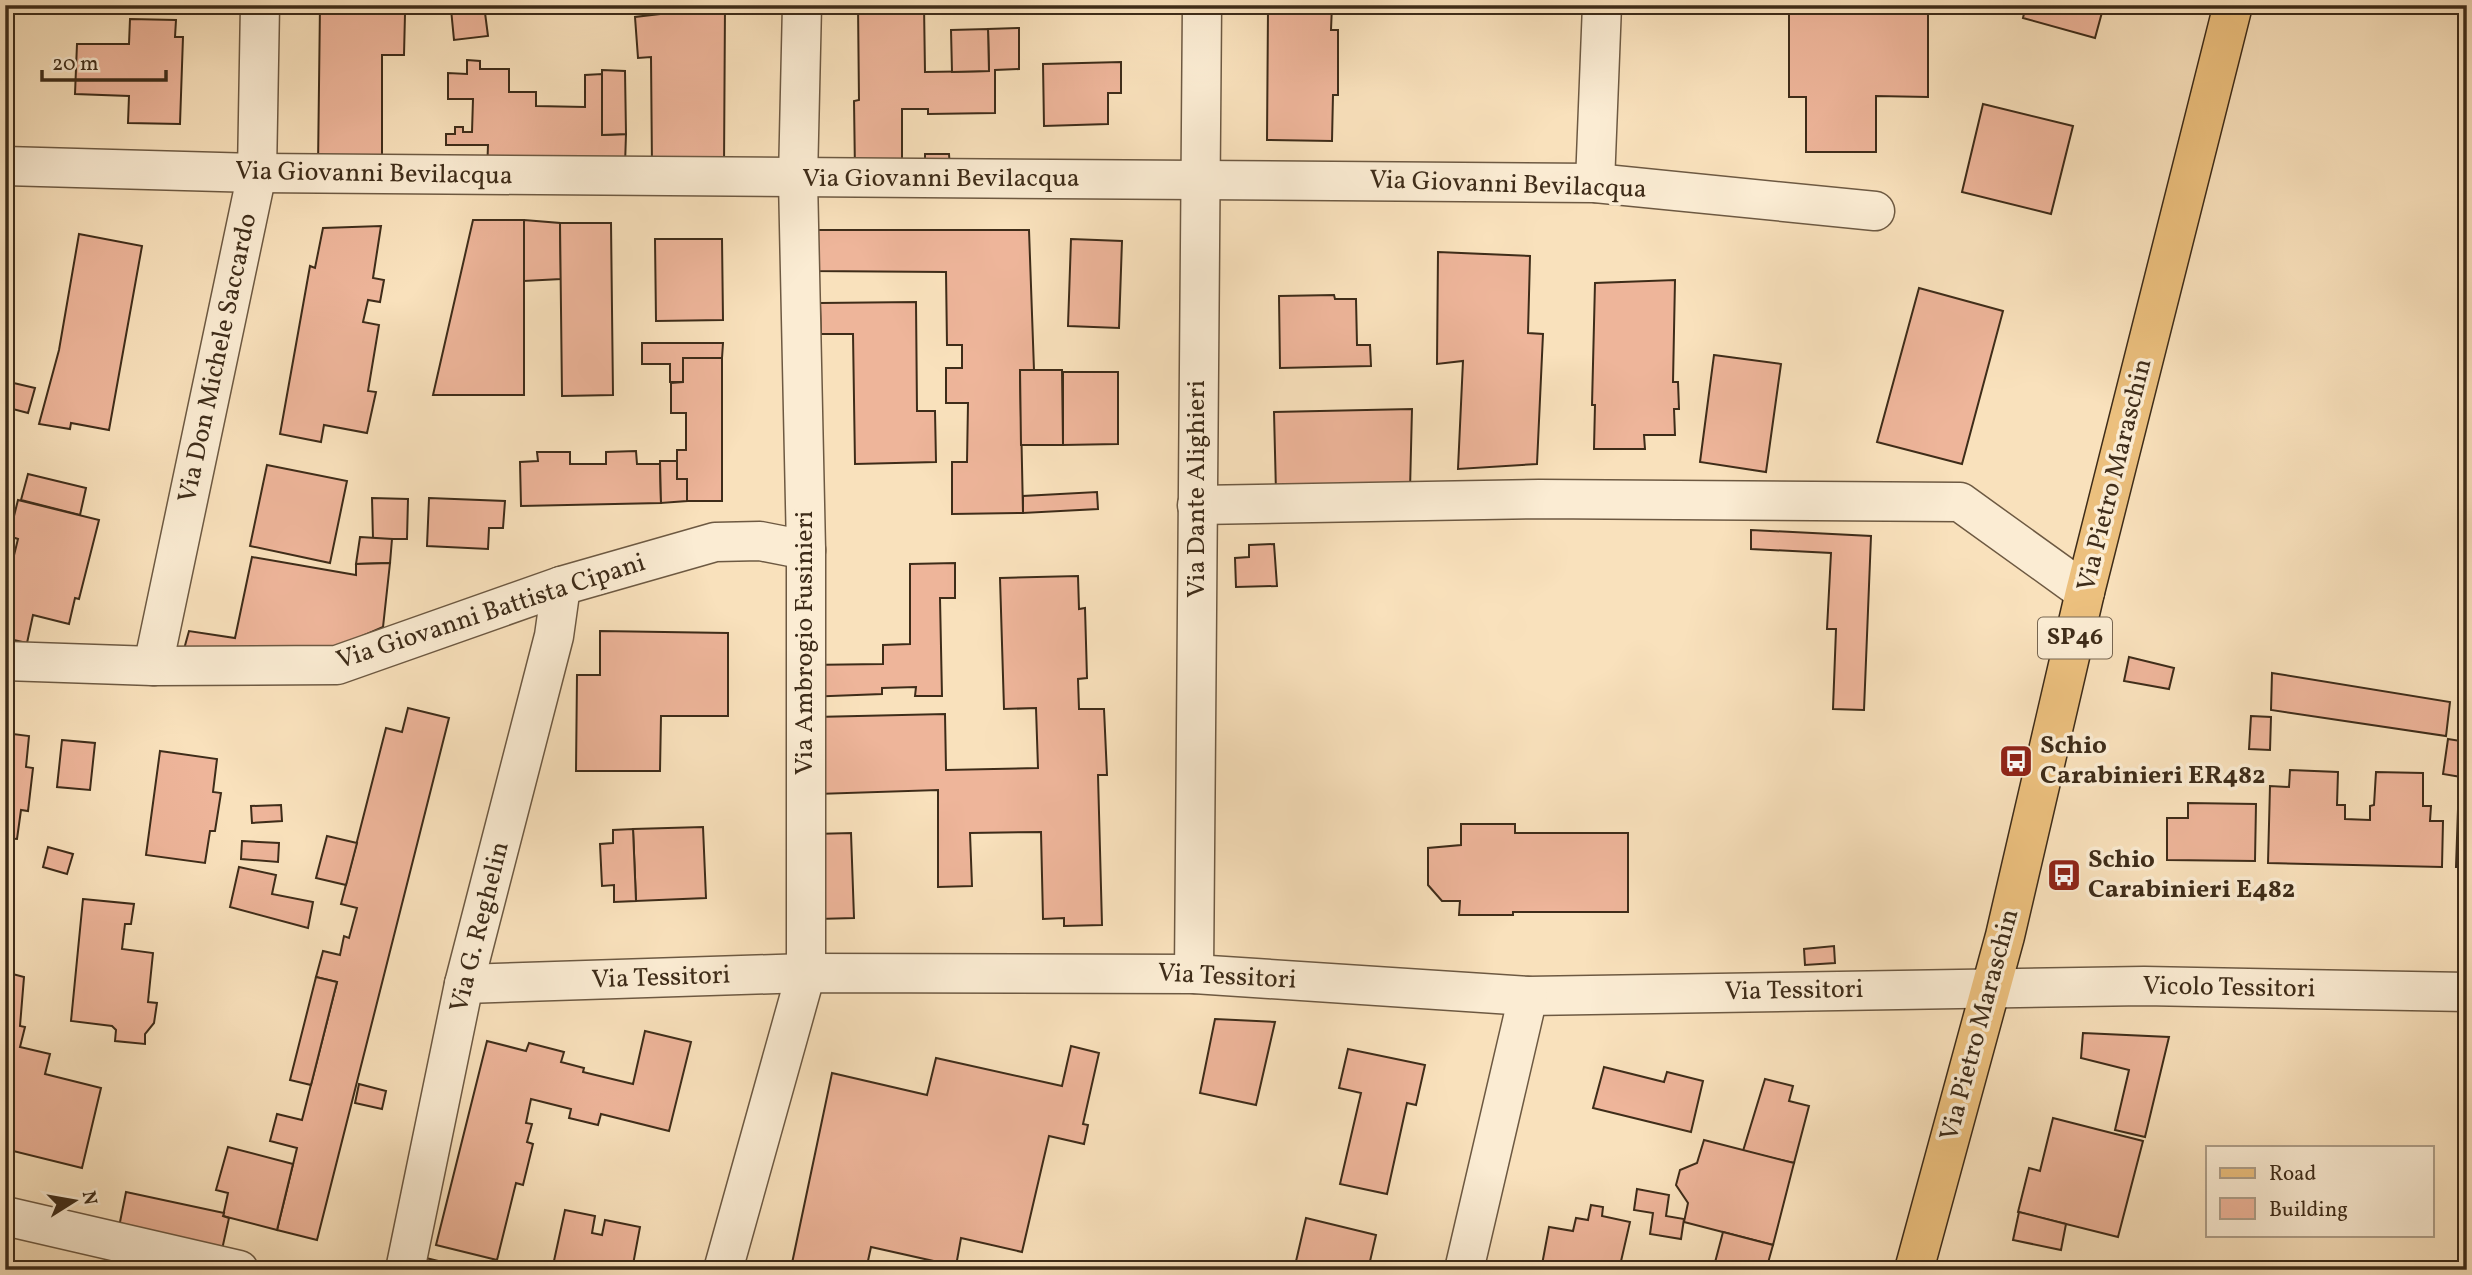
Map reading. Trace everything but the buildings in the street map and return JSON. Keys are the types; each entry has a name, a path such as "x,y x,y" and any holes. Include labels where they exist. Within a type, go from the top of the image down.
{"main road":[{"name":"Via Pietro Maraschin","path":"1914,1270 1990,988 2085,592 2233,5"}],"street":[{"name":"Via Don Michele Saccardo","path":"153,666 257,173 260,5"},
{"name":"Via Ambrogio Fusinieri","path":"723,1270 806,973 806,550 799,178 802,5"},
{"name":"Via Dante Alighieri","path":"1194,974 1202,5"},
{"path":"1595,183 1602,5"},
{"name":"Via Giovanni Bevilacqua","path":"5,166 257,173 1595,183 1875,211"},
{"path":"1197,505 1539,499 1961,502 2085,592"},
{"name":"Via Giovanni Battista Cipani","path":"5,661 153,666 337,665 561,586 715,542 760,541 806,550"},
{"name":"Via G. Reghelin","path":"405,1270 464,984 554,636 561,586"},
{"name":"Via Tessitori","path":"464,984 806,973 1194,974 1528,996 1990,988"},
{"name":"Vicolo Tessitori","path":"1990,988 2144,986 2467,992"},
{"path":"1464,1270 1528,996"},
{"path":"5,1216 239,1270"}],"place":[{"name":"Schio Carabinieri ER482","path":"2016,761"},
{"name":"Schio Carabinieri E482","path":"2064,875"}]}
